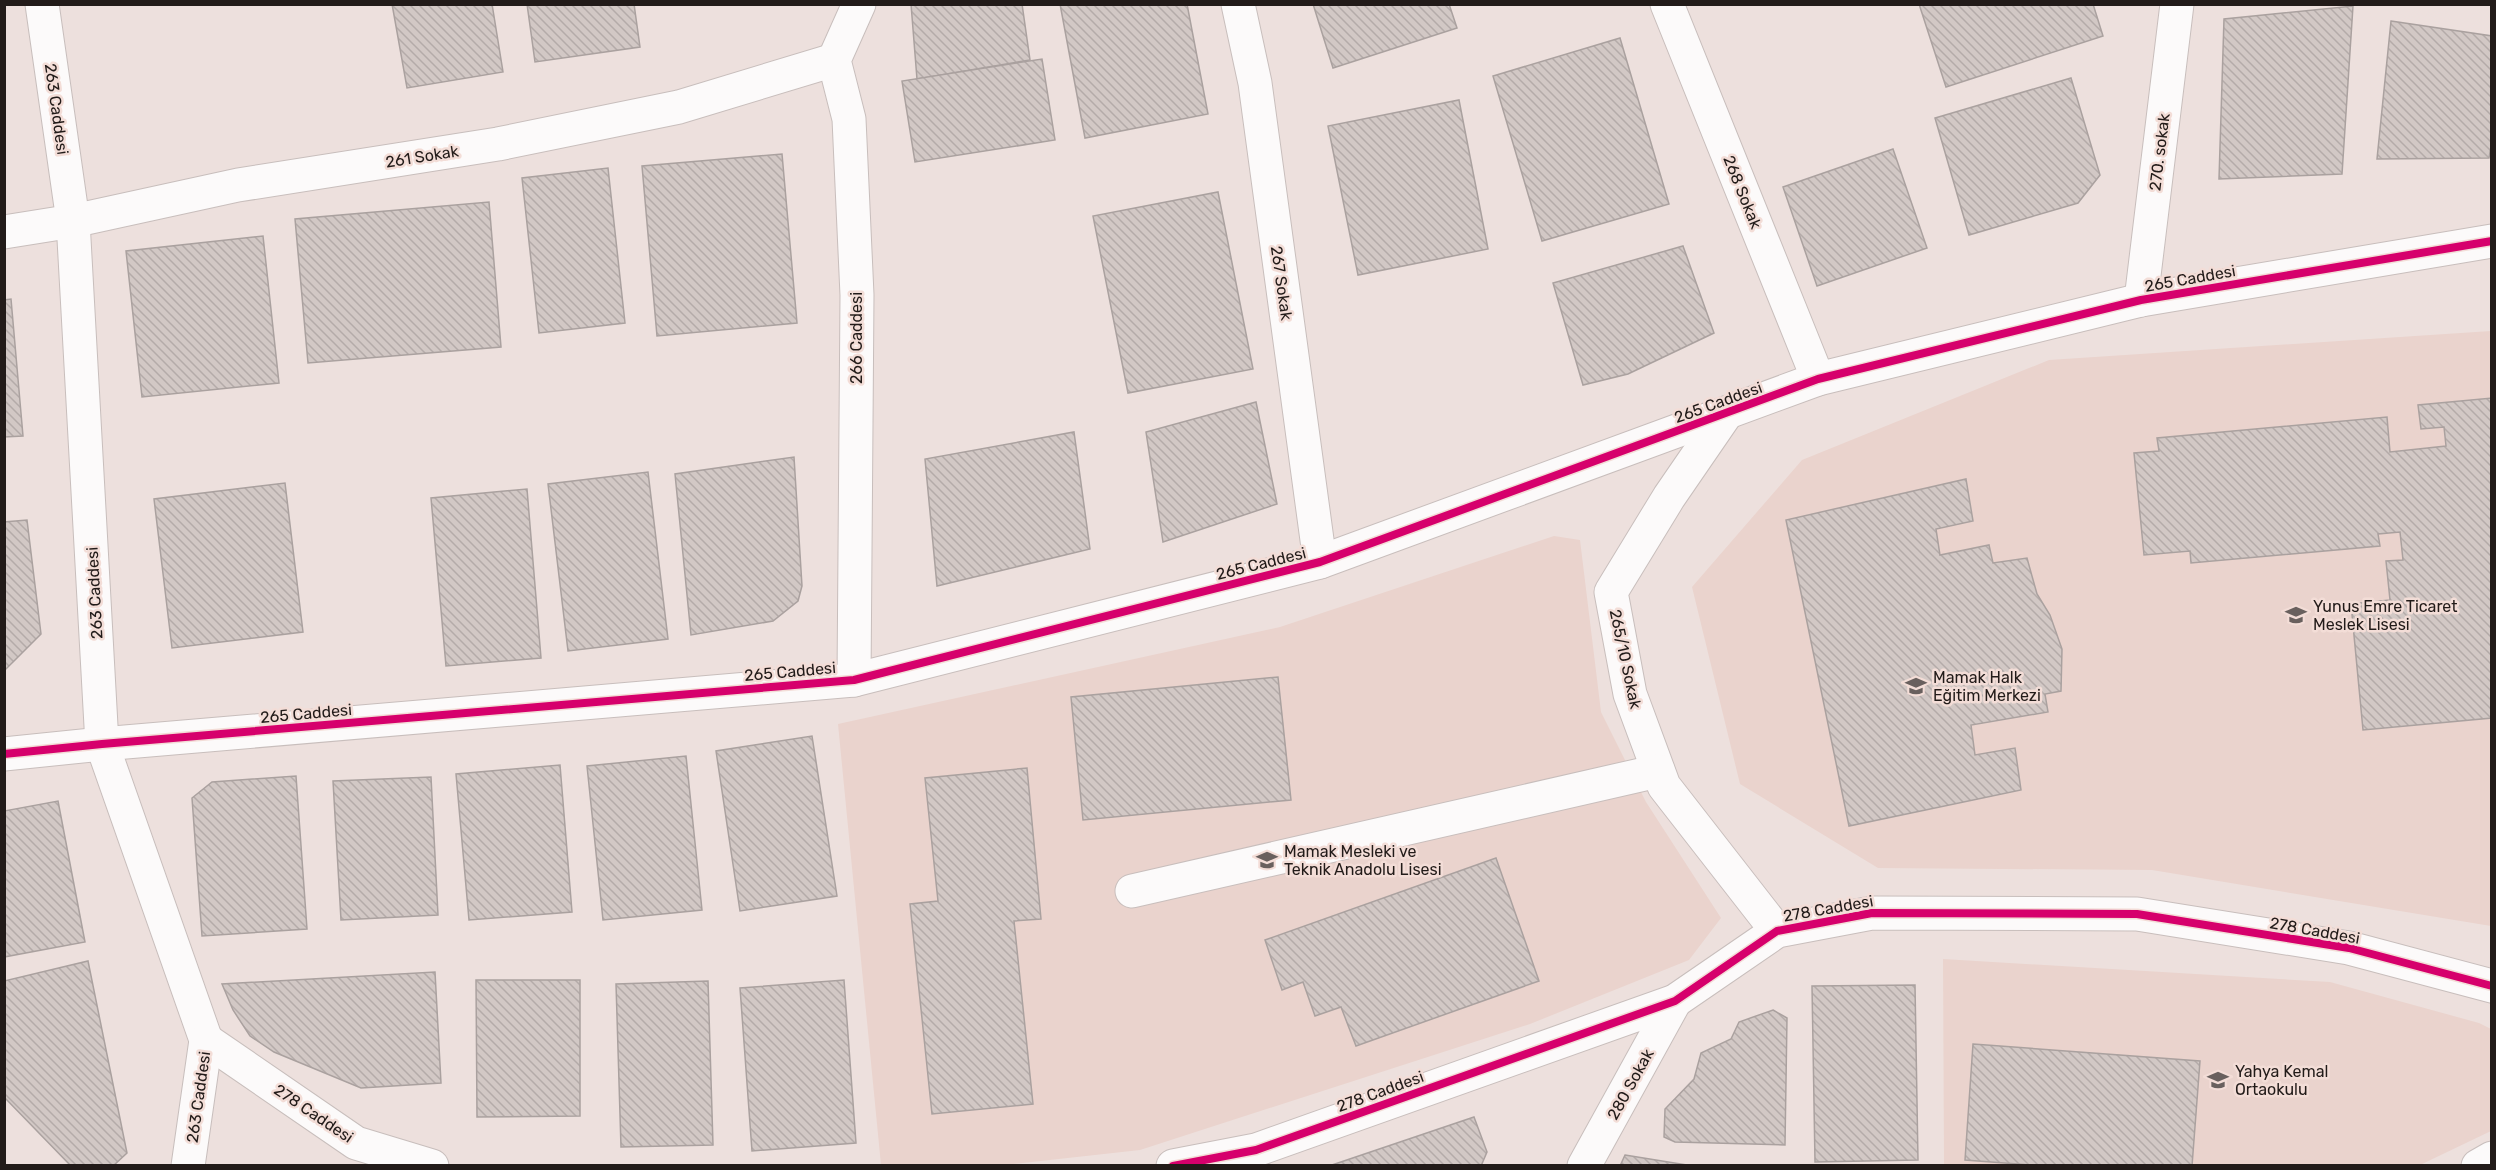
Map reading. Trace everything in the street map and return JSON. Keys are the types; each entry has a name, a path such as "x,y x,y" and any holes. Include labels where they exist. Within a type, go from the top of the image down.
{"street":[{"name":"263 Caddesi","path":"42,4 73,221 102,744 206,1040 188,1166"},
{"path":"834,60 859,4"},
{"name":"267 Sokak","path":"1239,4 1255,83 1320,562"},
{"name":"268 Sokak","path":"1667,4 1818,379"},
{"name":"270. sokak","path":"2141,300 2177,4"},
{"name":"261 Sokak","path":"4,232 73,221 238,185 498,144 679,107 834,60"},
{"name":"266 Caddesi","path":"834,60 849,119 857,295 854,680"},
{"name":"265 Caddesi","path":"4,754 854,680 1320,562 1818,379 2141,300 2492,241"},
{"name":"265/10 Sokak","path":"1726,414 1669,497 1611,592 1630,694 1664,786 1777,931"},
{"path":"1131,891 1658,771"},
{"name":"278 Caddesi","path":"1173,1166 1256,1150 1675,1001 1777,931 1872,913 2137,914 2349,948 2492,986"},
{"name":"280 Sokak","path":"1584,1166 1675,1001"},
{"name":"278 Caddesi","path":"206,1040 356,1143 432,1166"},
{"path":"2478,1166 2492,1158"}],"shaded area":[{"path":"2491,331 2491,926 2152,870 1878,868 1740,784 1692,587 1802,460 2049,360"},
{"name":"Mamak Mesleki ve Teknik Anadolu Lisesi","path":"1554,536 1580,540 1601,712 1646,802 1721,918 1689,960 1530,1024 1140,1150 1005,1165 881,1165 838,724 1280,627"},
{"name":"Yahya Kemal Ortaokulu","path":"1943,959 2330,982 2479,1023 2491,1029 2491,1131 2420,1165 1944,1165"}],"building":[{"path":"392,4 492,4 503,72 407,88"},
{"path":"527,4 634,4 640,47 535,62"},
{"path":"911,4 1022,4 1030,60 917,79"},
{"path":"1060,4 1187,4 1208,114 1085,138"},
{"path":"1313,4 1449,4 1457,28 1333,68"},
{"path":"1919,4 2093,4 2103,36 1946,87"},
{"path":"2353,6 2342,174 2219,179 2224,19"},
{"path":"2391,21 2492,36 2492,140 2489,158 2377,159"},
{"path":"1620,38 1669,204 1542,241 1493,76"},
{"path":"1042,59 1055,140 915,162 902,81"},
{"path":"2071,78 2100,175 2078,203 1969,235 1935,118"},
{"path":"1459,100 1488,249 1358,275 1328,126"},
{"path":"1893,149 1927,248 1817,286 1783,187"},
{"path":"782,154 797,323 657,336 642,166"},
{"path":"608,168 625,323 539,333 522,178"},
{"path":"1218,192 1253,369 1128,393 1093,216"},
{"path":"489,202 501,347 308,363 295,219"},
{"path":"263,236 279,383 142,397 126,251"},
{"path":"1683,246 1714,333 1628,374 1583,385 1553,283"},
{"path":"11,299 23,436 4,437 4,300"},
{"path":"2492,398 2492,718 2363,730 2351,604 2390,600 2386,561 2403,560 2400,532 2378,534 2380,546 2191,563 2190,551 2144,555 2134,453 2159,451 2157,438 2387,417 2390,452 2446,446 2444,427 2421,429 2418,405"},
{"path":"1256,402 1277,504 1163,542 1146,432"},
{"path":"1074,432 1090,549 937,586 925,459"},
{"path":"794,457 802,586 798,601 773,621 691,635 675,474"},
{"path":"648,472 668,639 568,651 548,484"},
{"path":"1966,479 1973,521 1936,529 1940,555 1989,545 1993,563 2027,558 2037,594 2050,615 2062,649 2061,691 2045,694 2048,712 1971,725 1975,755 2015,748 2021,790 1849,826 1786,520"},
{"path":"285,483 303,632 172,648 154,499"},
{"path":"527,489 541,658 446,666 431,498"},
{"path":"27,520 41,634 4,671 4,522"},
{"path":"1278,677 1291,800 1083,820 1071,697"},
{"path":"812,736 837,896 740,911 716,751"},
{"path":"686,756 702,910 603,920 587,766"},
{"path":"560,765 572,912 469,920 456,774"},
{"path":"1027,768 1041,919 1014,921 1033,1104 932,1114 910,904 938,901 925,778"},
{"path":"296,776 307,929 202,936 192,798 212,782"},
{"path":"431,777 438,915 341,920 333,781"},
{"path":"58,801 85,942 4,957 4,811"},
{"path":"1496,858 1539,981 1356,1046 1341,1007 1315,1016 1303,982 1282,990 1265,940"},
{"path":"88,961 127,1153 113,1166 71,1166 4,1097 4,981"},
{"path":"435,972 441,1083 361,1088 274,1052 250,1036 233,1010 222,984"},
{"path":"476,980 580,980 580,1116 477,1117"},
{"path":"844,980 856,1143 752,1151 740,988"},
{"path":"708,981 713,1145 621,1147 616,984"},
{"path":"1915,985 1918,1160 1815,1162 1812,986"},
{"path":"1773,1010 1787,1018 1785,1145 1675,1142 1664,1137 1665,1109 1694,1079 1701,1053 1731,1039 1739,1022"},
{"path":"1973,1044 2200,1061 2192,1166 2043,1166 1965,1160"},
{"path":"1474,1117 1487,1152 1481,1166 1329,1166"},
{"path":"1625,1155 1693,1166 1620,1166"}],"cycle path":[{"path":"4,754 854,680 1320,562 1818,379 2141,300 2492,241"},
{"path":"1173,1166 1256,1150 1675,1001 1777,931 1872,913 2137,914 2349,948 2492,986"}],"place":[{"name":"Yunus Emre Ticaret Meslek Lisesi","path":"2296,615"},
{"name":"Mamak Halk Eğitim Merkezi","path":"1916,686"},
{"name":"Mamak Mesleki ve Teknik Anadolu Lisesi","path":"1267,860"},
{"name":"Yahya Kemal Ortaokulu","path":"2218,1080"}]}
